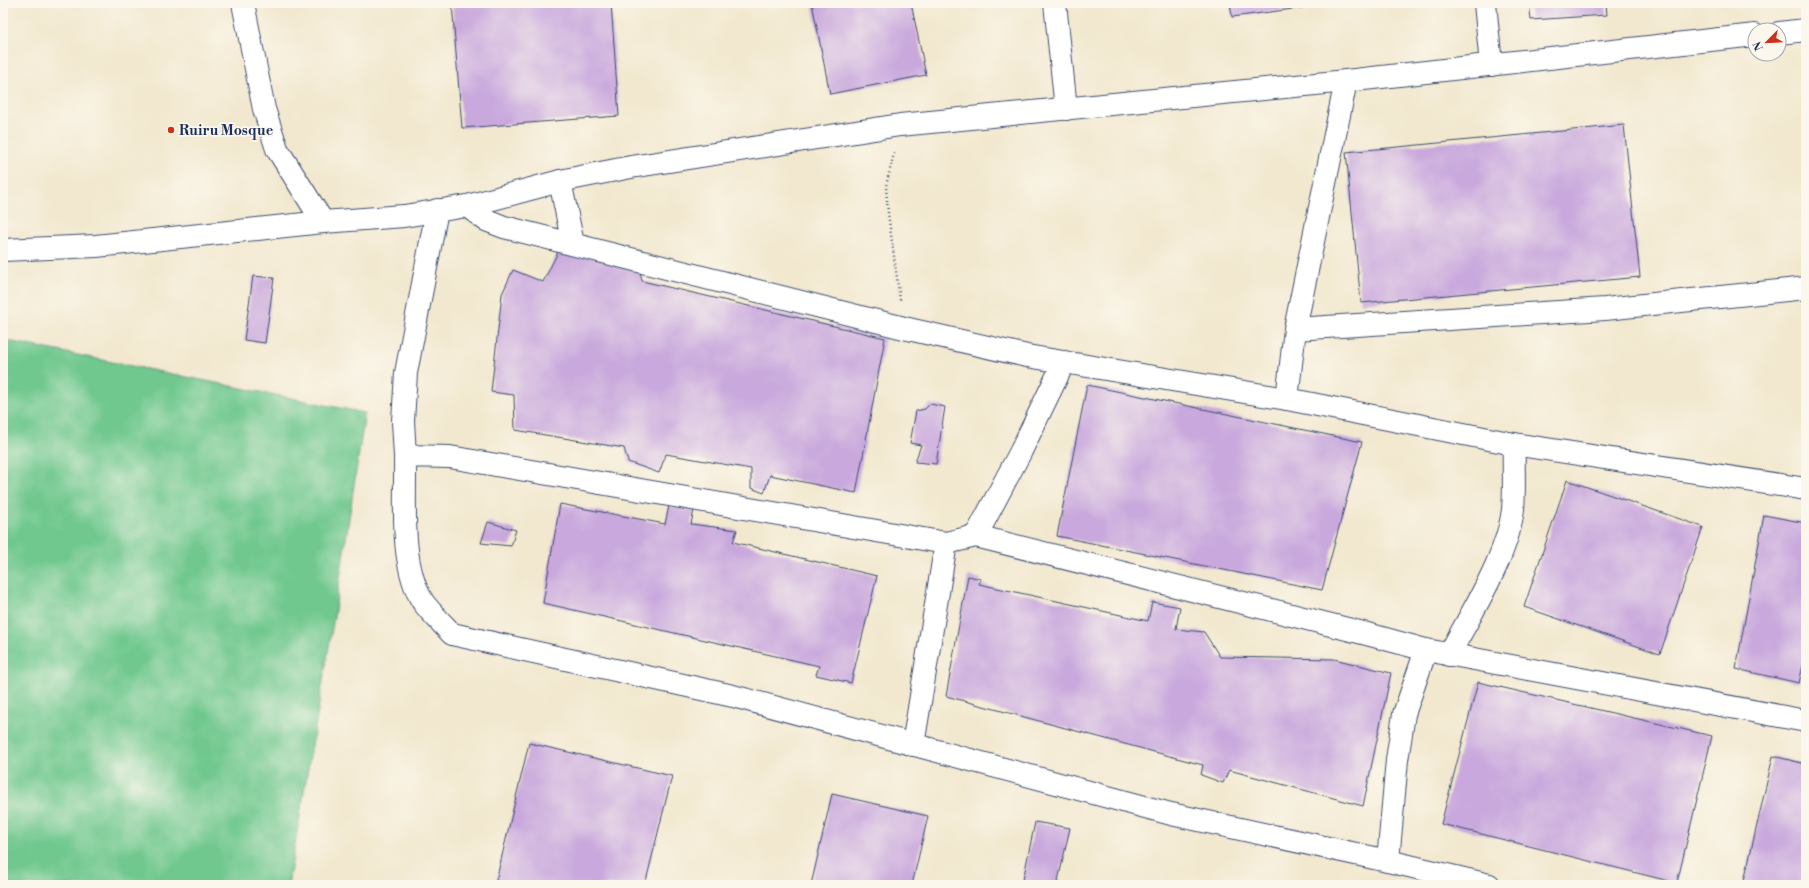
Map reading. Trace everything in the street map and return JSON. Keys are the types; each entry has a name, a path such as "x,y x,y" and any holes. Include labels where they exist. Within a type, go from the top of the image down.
{"street":[{"path":"243,3 264,109 277,149 323,222"},
{"path":"1055,3 1066,109"},
{"path":"1485,3 1491,65"},
{"path":"1787,32 1806,30"},
{"path":"3,250 96,246 323,222 404,216 467,206 560,181 631,167 766,148 900,125 1346,81 1747,36"},
{"path":"1287,399 1295,329 1346,81"},
{"path":"560,181 573,244"},
{"path":"467,206 486,220 504,227 904,328 1027,356 1287,399 1514,444 1806,489"},
{"path":"437,210 406,373 403,421 406,547 412,576 423,602 452,634 733,696 1171,814 1388,861 1489,885"},
{"path":"1295,329 1604,309 1806,288"},
{"path":"976,536 1022,451 1064,362"},
{"path":"1449,655 1496,563 1506,538 1513,509 1514,444"},
{"path":"405,456 450,456 946,543 976,536 1426,650 1806,721"},
{"path":"913,745 946,543"},
{"path":"1388,861 1397,760 1403,722 1426,650"}],"path":[{"path":"900,125 886,186 888,213 904,328"}],"green space":[{"path":"3,340 365,413 334,617 288,885 3,885"}],"building":[{"path":"452,3 611,3 619,116 462,128"},
{"path":"812,3 911,3 926,75 830,94"},
{"path":"1230,3 1331,3 1331,4 1232,17"},
{"path":"1529,3 1606,3 1607,15 1531,20"},
{"path":"1624,125 1640,277 1361,303 1346,152"},
{"path":"559,250 639,267 642,281 885,338 856,493 770,475 764,493 751,488 751,469 666,454 659,473 628,462 624,448 515,430 514,395 491,392 502,294 513,270 543,282"},
{"path":"253,276 274,278 265,343 244,340"},
{"path":"1087,385 1362,442 1322,590 1057,536"},
{"path":"930,404 945,407 936,464 915,462 921,445 910,443 916,411 925,409"},
{"path":"1567,480 1703,527 1660,654 1524,607"},
{"path":"560,504 665,524 669,506 694,510 691,524 737,530 733,542 877,576 851,683 816,675 819,666 543,603"},
{"path":"1764,515 1806,523 1806,652 1799,683 1736,669"},
{"path":"488,522 516,530 511,546 481,543"},
{"path":"968,576 981,579 979,584 1148,621 1152,602 1180,607 1176,629 1204,632 1220,657 1334,659 1391,673 1363,806 1229,770 1223,783 1201,775 1203,765 946,696"},
{"path":"1478,682 1712,736 1677,883 1441,824"},
{"path":"529,743 672,776 645,885 495,885"},
{"path":"1773,756 1806,764 1806,885 1743,885"},
{"path":"832,794 928,816 912,885 811,885"},
{"path":"1035,822 1070,828 1057,885 1022,885"}],"place":[{"name":"Ruiru Mosque","path":"171,130"}]}
